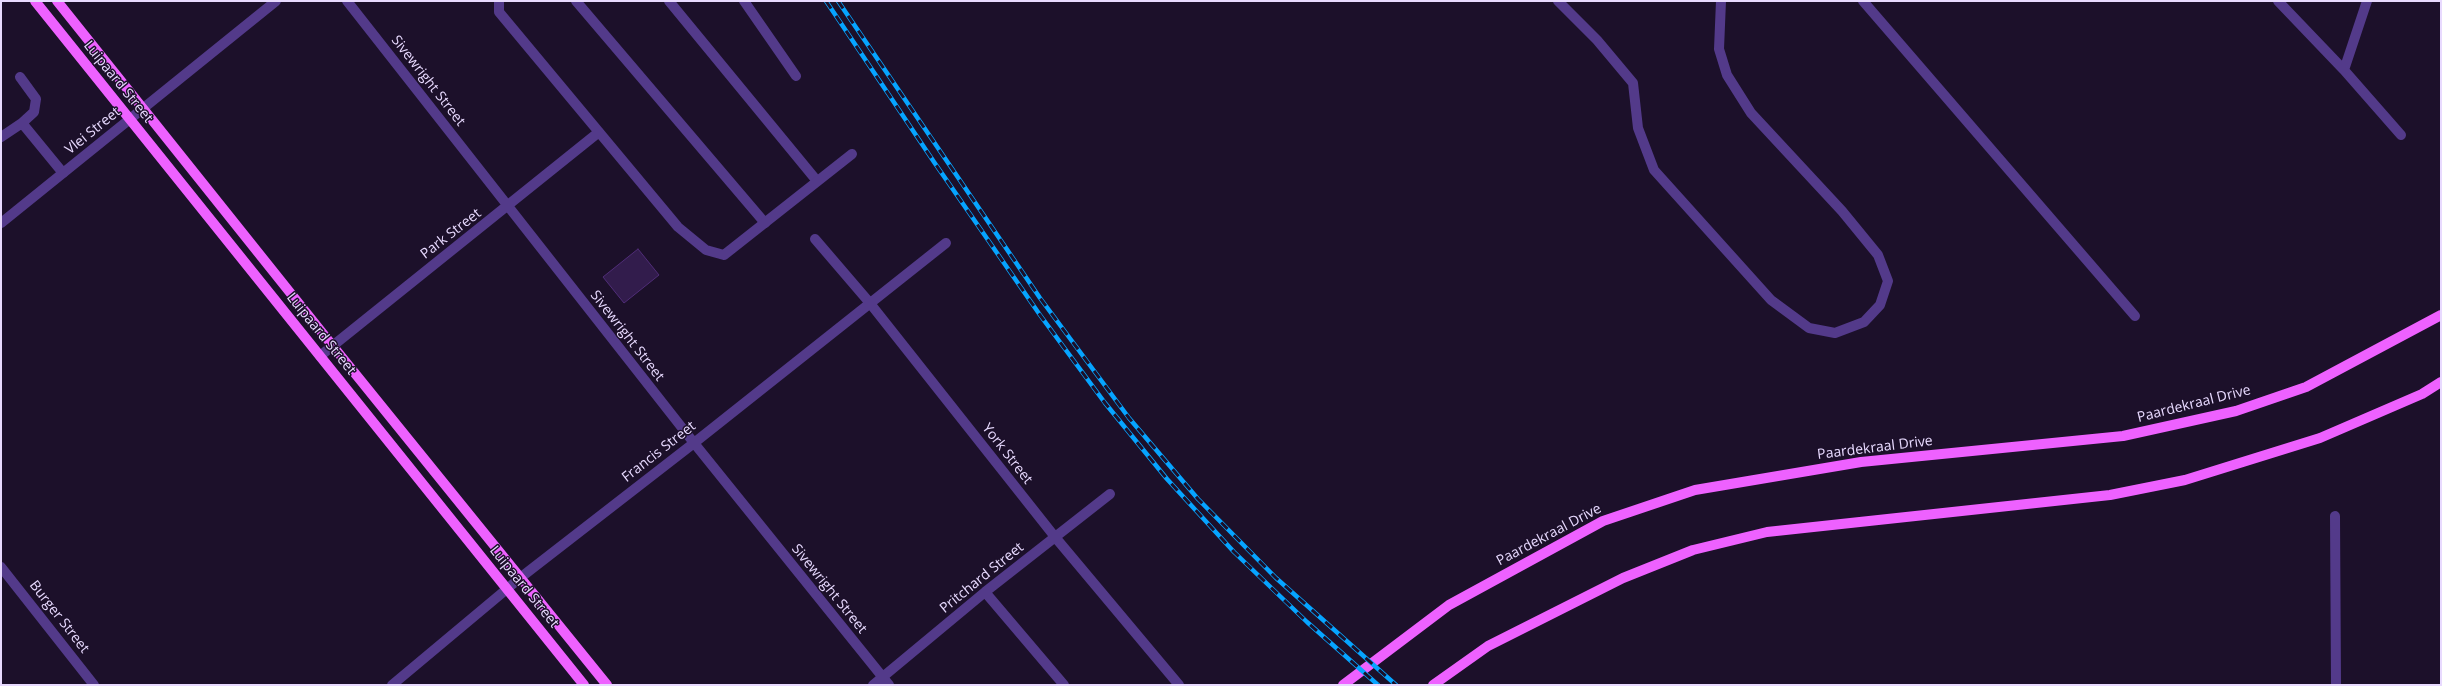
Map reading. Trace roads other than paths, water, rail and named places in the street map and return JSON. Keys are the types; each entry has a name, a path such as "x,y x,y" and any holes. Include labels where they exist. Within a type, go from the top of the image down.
{"main road":[{"name":"Luipaard Street","path":"35,1 584,685"},
{"name":"Luipaard Street","path":"58,1 332,345 607,685"},
{"name":"Paardekraal Drive","path":"1343,685 1449,605 1603,521 1674,497 1695,490 1861,462 2123,436 2236,411 2306,387 2441,315"},
{"path":"1433,685 1488,646 1623,578 1693,550 1766,532 2110,495 2185,480 2320,438 2422,394 2441,382"}],"street":[{"name":"Vlei Street","path":"1,223 276,1"},
{"name":"Sivewright Street","path":"347,1 411,80 507,208 886,681"},
{"path":"498,1 500,12 678,227 706,250 724,255 852,154"},
{"path":"576,1 765,223"},
{"path":"669,1 817,181"},
{"path":"744,1 796,76"},
{"path":"1558,1 1597,40 1633,82 1638,128 1654,170 1771,300 1809,328 1835,333 1864,322 1880,305 1888,281 1878,255 1842,211 1751,113 1727,75 1719,49 1721,1"},
{"path":"1863,1 2135,316"},
{"path":"2278,1 2344,70 2401,135"},
{"path":"2344,70 2367,1"},
{"path":"1,137 22,124 34,112 36,99 20,77"},
{"path":"22,124 63,173"},
{"name":"Park Street","path":"320,356 507,208 599,132"},
{"name":"York Street","path":"815,239 869,302 1055,537 1179,685"},
{"name":"Francis Street","path":"392,685 520,578 694,443 869,302 946,243"},
{"name":"Pritchard Street","path":"873,685 886,681 985,592 1110,494"},
{"path":"2335,516 2336,685"},
{"name":"Burger Street","path":"1,567 94,685"},
{"path":"985,592 1064,685"}],"railway":[{"path":"826,1 934,162 1040,315 1105,403 1167,479 1234,552 1307,622 1378,685"},
{"path":"838,1 1040,298 1129,418 1198,499 1276,578 1396,685"}]}
